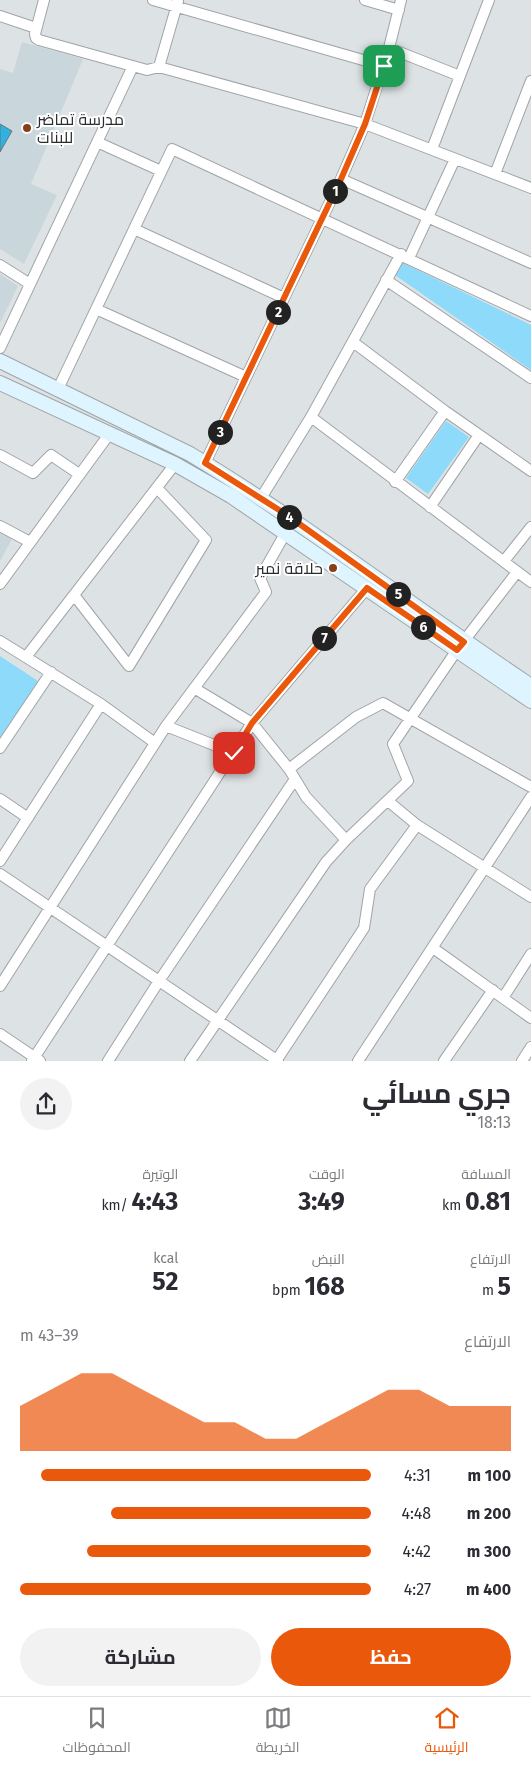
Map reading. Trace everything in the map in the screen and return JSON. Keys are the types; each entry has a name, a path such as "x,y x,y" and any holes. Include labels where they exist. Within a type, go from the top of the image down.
{"main road":[{"path":"0,361 190,454 262,498 531,700"},
{"path":"0,383 175,464 231,496 367,588 460,646 531,686"}],"street":[{"path":"44,0 35,34 39,40 147,70 159,67 365,124 531,188"},
{"path":"153,0 178,3 384,66"},
{"path":"205,463 341,179 365,124 384,66 400,5 365,0"},
{"path":"432,149 489,0"},
{"path":"159,67 178,3"},
{"path":"0,16 36,28"},
{"path":"389,48 460,76"},
{"path":"0,348 133,66"},
{"path":"495,174 531,81"},
{"path":"97,142 161,171"},
{"path":"58,389 172,149 531,316"},
{"path":"262,498 353,342 386,280 405,256 428,218 455,159"},
{"path":"341,179 531,263"},
{"path":"134,229 284,298"},
{"path":"0,265 30,284"},
{"path":"386,280 531,378"},
{"path":"96,308 246,377"},
{"path":"353,342 445,411 531,471"},
{"path":"395,482 445,411"},
{"path":"310,417 531,582"},
{"path":"0,584 110,433"},
{"path":"430,507 479,435"},
{"path":"0,455 33,473 50,455 79,474"},
{"path":"26,657 175,464"},
{"path":"74,595 129,666 206,540 157,488"},
{"path":"0,526 30,542"},
{"path":"504,561 531,526"},
{"path":"0,986 166,726 266,592 260,578 286,532"},
{"path":"190,1061 326,862 346,840 408,781 393,744 460,646 517,572"},
{"path":"0,1034 36,1060 252,723 367,588"},
{"path":"0,641 101,704 155,743"},
{"path":"0,748 51,672"},
{"path":"194,688 252,723 296,779 306,797 346,840"},
{"path":"289,770 356,717 383,703 411,717 531,787"},
{"path":"0,861 101,704"},
{"path":"166,726 234,753"},
{"path":"108,1061 159,981 296,779"},
{"path":"358,1061 531,797"},
{"path":"0,799 28,818"},
{"path":"388,801 418,825 531,897"},
{"path":"0,874 277,1061 364,928 370,889 418,825"},
{"path":"433,948 531,1018"},
{"path":"503,998 531,954"},
{"path":"444,1061 493,990"},
{"path":"522,1061 531,1047"}],"shaded area":[{"name":"مدرسة تماضر للبنات","path":"22,42 83,59 31,184 57,195 24,264 0,249 0,69 13,73"},
{"path":"401,262 531,325 531,370 395,275"},
{"path":"0,274 18,286 0,323"},
{"path":"446,421 469,437 428,494 406,478"},
{"path":"0,530 13,537 0,561"},
{"path":"0,656 38,681 0,741"}],"building":[{"path":"0,124 12,131 0,152"}],"place":[{"name":"مدرسة تماضر للبنات","path":"27,128"},
{"name":"حلاقة نمير","path":"333,568"}],"route":[{"path":"234,753 252,723 367,588 457,650 464,642 287,515 205,463 341,179 365,124 384,66"}]}
